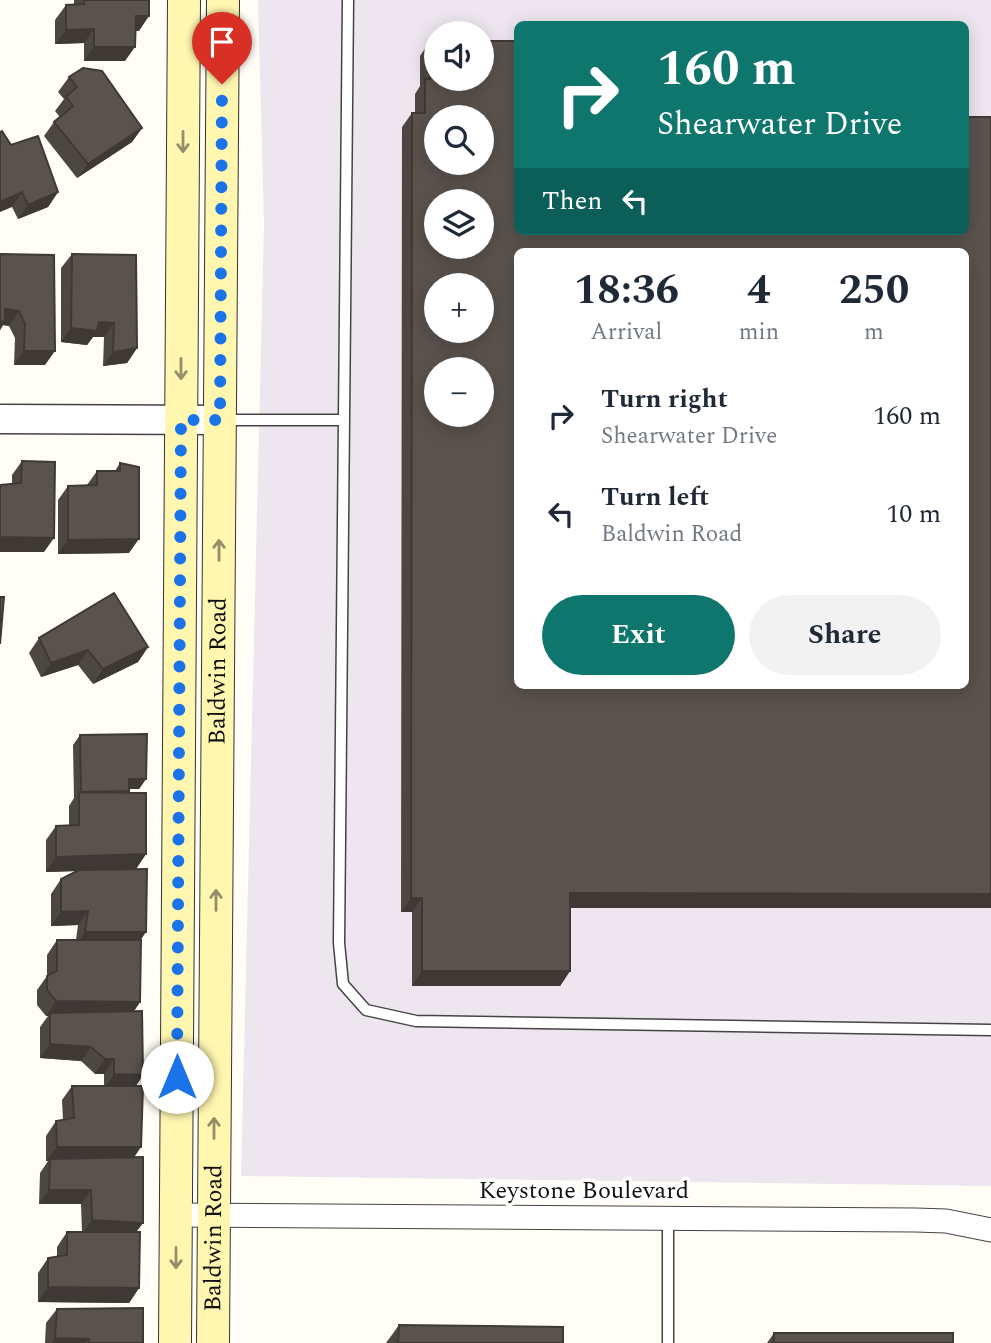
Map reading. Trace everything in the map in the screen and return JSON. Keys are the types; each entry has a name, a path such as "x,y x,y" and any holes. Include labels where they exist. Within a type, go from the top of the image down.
{"main road":[{"name":"Baldwin Road","path":"175,1343 184,0"},
{"name":"Baldwin Road","path":"213,1343 223,0"}],"street":[{"path":"0,419 220,420"},
{"name":"Keystone Boulevard","path":"176,1214 946,1221 991,1230"}],"lane":[{"path":"348,0 339,943 343,984 366,1010 416,1021 991,1030"},
{"path":"220,420 344,420"},
{"path":"668,1218 668,1343"}],"shaded area":[{"path":"258,0 991,0 991,1186 241,1176 264,224"}],"building":[{"path":"84,0 149,0 149,16 136,16 135,47 94,47 94,29 66,30 66,5 84,4"},
{"path":"494,41 514,41 514,235 969,235 969,117 991,117 991,894 570,893 570,971 422,971 422,898 411,898 412,113 424,113 424,175 494,175 494,105 425,105 425,91 494,91"},
{"path":"83,68 102,71 142,128 88,164 54,122 73,106 66,97 77,87 69,77"},
{"path":"2,131 11,145 38,136 58,192 28,205 22,192 0,202"},
{"path":"0,254 54,255 55,351 24,351 25,324 19,311 5,309 5,322 0,321"},
{"path":"72,254 136,255 137,348 113,352 114,323 99,322 97,331 71,328"},
{"path":"22,461 55,462 54,538 0,537 0,485 21,483"},
{"path":"120,463 139,467 139,539 68,540 68,486 97,485 97,471 120,471"},
{"path":"114,593 148,647 103,669 88,650 51,663 39,638"},
{"path":"0,597 4,597 0,644"},
{"path":"147,734 146,779 129,779 129,791 81,792 80,735"},
{"path":"79,792 146,793 146,854 56,857 56,826 79,825"},
{"path":"147,869 146,932 85,932 88,911 61,912 61,879 79,870"},
{"path":"57,940 141,940 140,1002 56,1001 47,990 47,976 57,971"},
{"path":"142,1011 143,1075 114,1074 114,1059 105,1059 91,1047 50,1044 50,1013"},
{"path":"72,1086 143,1086 141,1147 57,1147 56,1121 74,1118"},
{"path":"143,1157 143,1223 92,1220 91,1190 49,1190 50,1159"},
{"path":"67,1232 140,1232 139,1288 48,1287 48,1258 67,1255"},
{"path":"143,1308 143,1343 89,1343 89,1339 55,1338 57,1309"},
{"path":"399,1325 563,1327 563,1343 398,1343"},
{"path":"774,1333 953,1333 953,1343 774,1343"}],"route":[{"path":"177,1077 181,420 220,420 222,84"}]}
